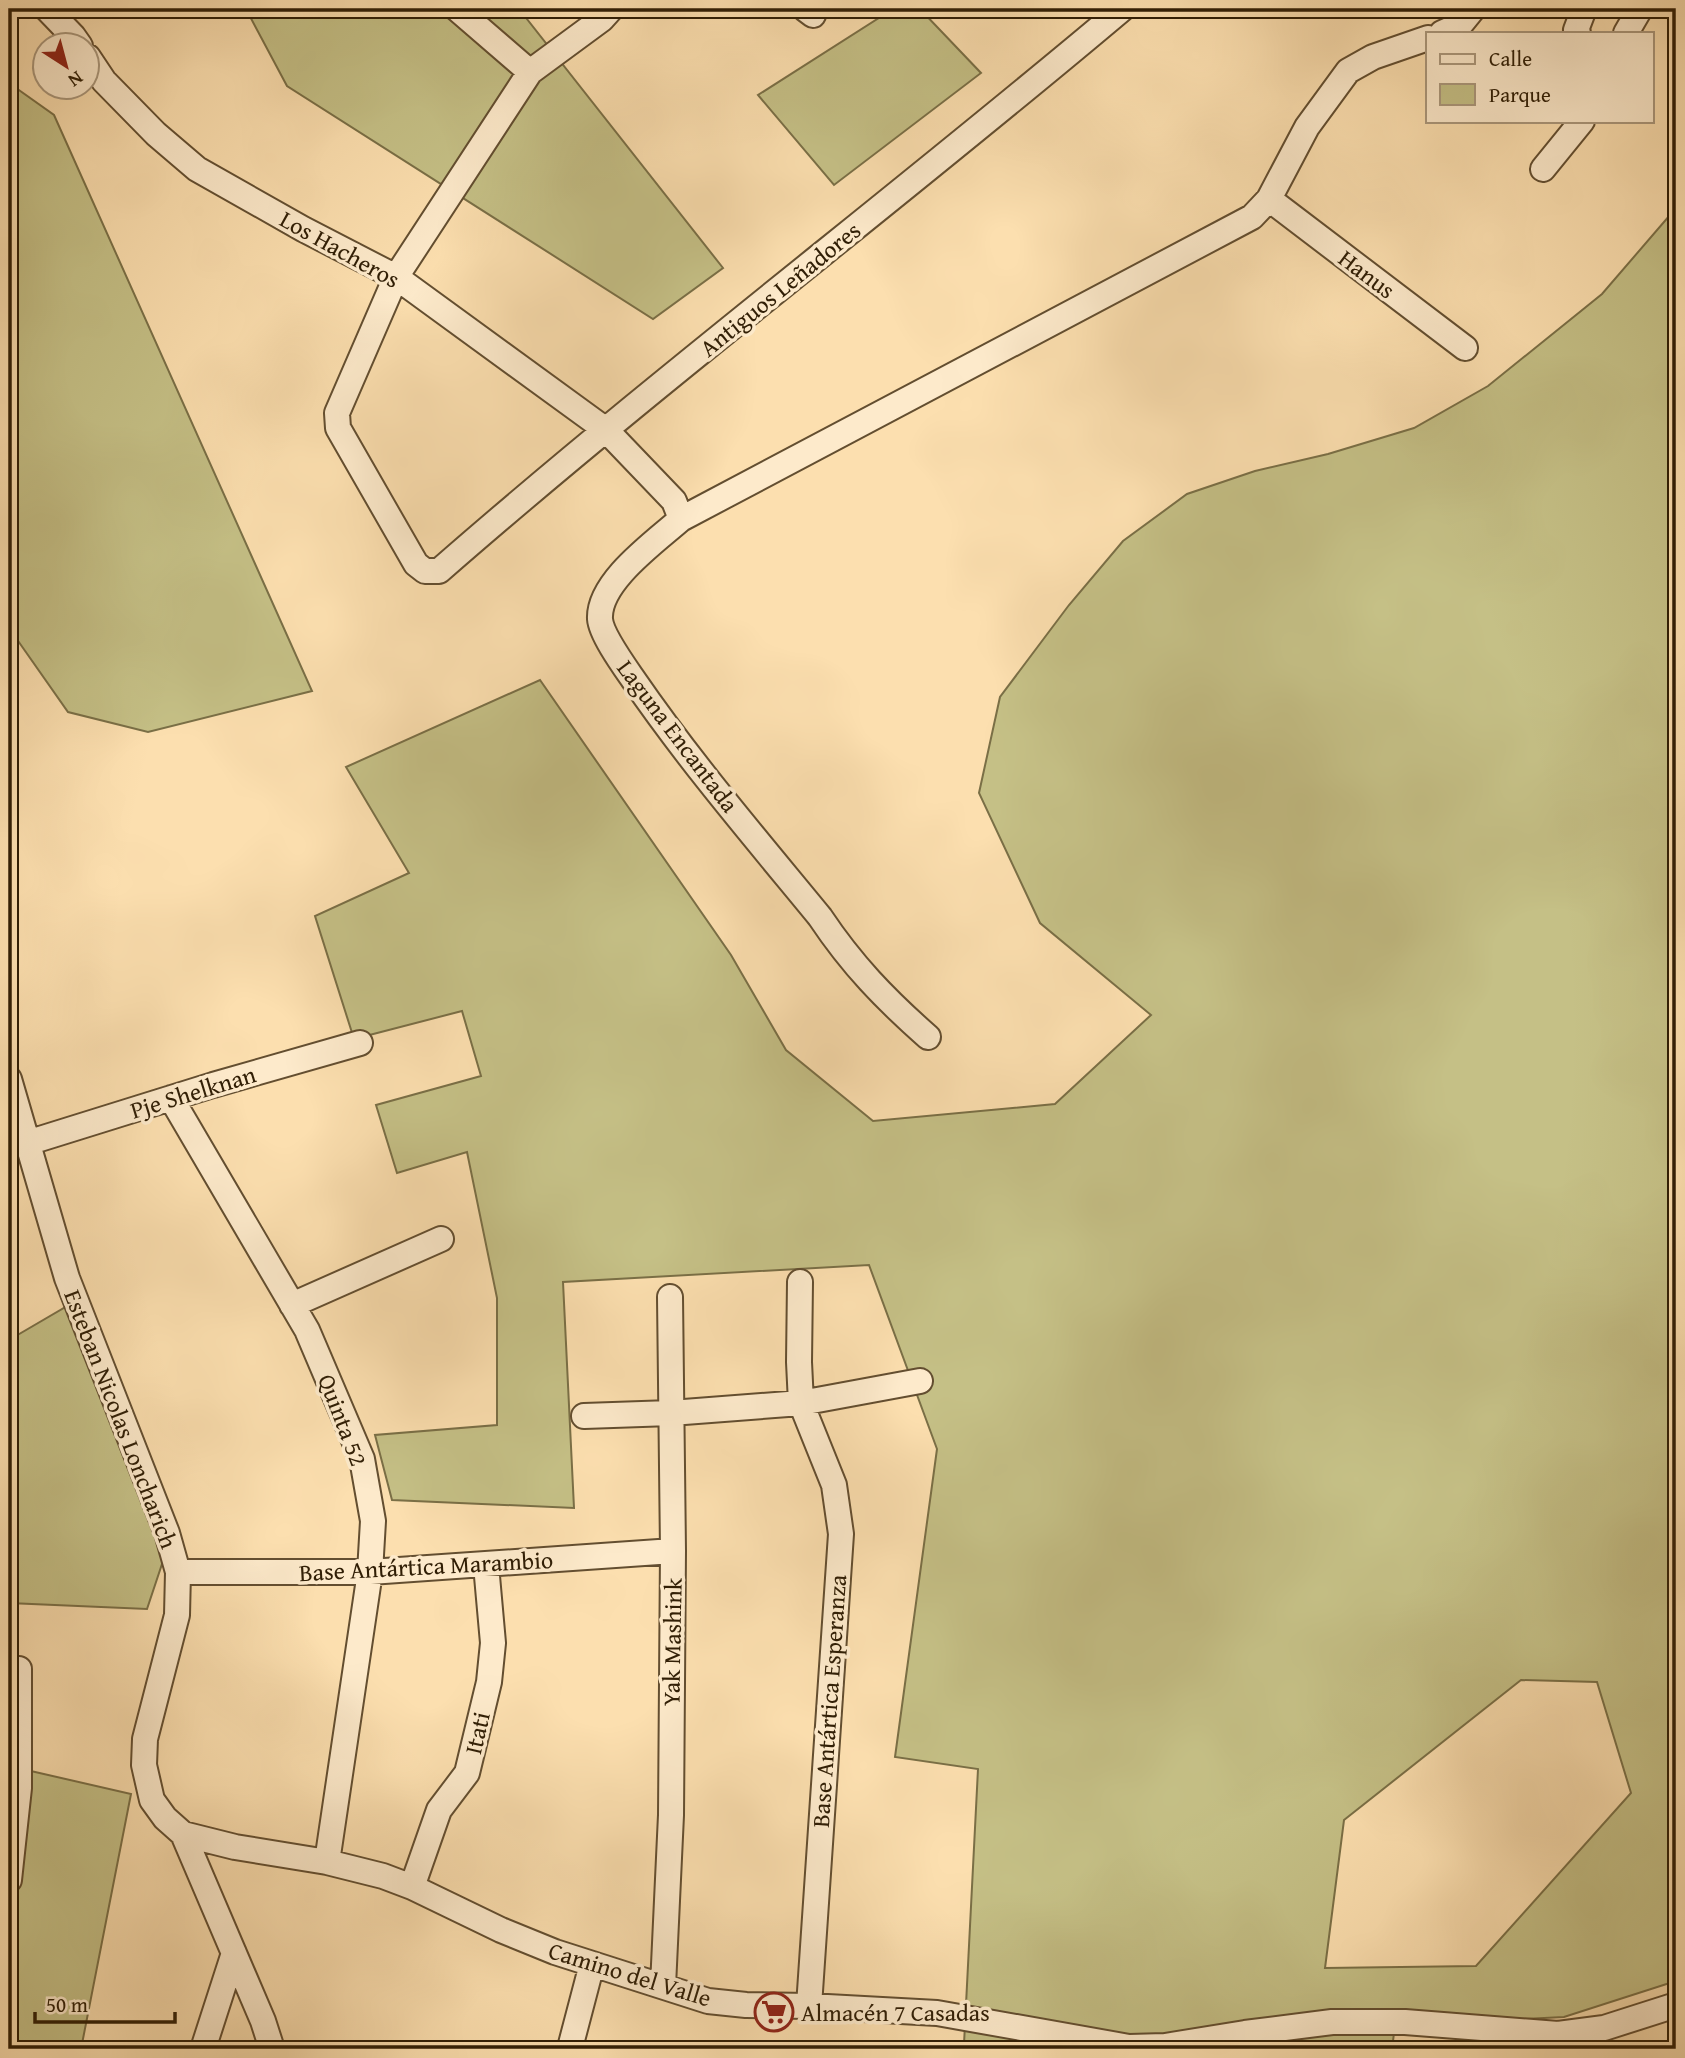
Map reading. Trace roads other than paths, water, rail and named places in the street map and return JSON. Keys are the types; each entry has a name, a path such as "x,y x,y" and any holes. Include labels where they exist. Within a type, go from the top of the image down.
{"street":[{"path":"47,9 68,32"},
{"path":"457,9 530,72"},
{"path":"396,277 530,72 602,19 611,9"},
{"name":"Antiguos Leñadores","path":"396,277 337,413 338,428 416,564 425,571 439,570 520,500 994,117 1122,9"},
{"path":"1444,32 1461,25 1473,9"},
{"path":"1577,32 1584,9"},
{"path":"1627,32 1640,9"},
{"path":"1269,199 1307,127 1348,71 1373,57 1426,39"},
{"name":"Los Hacheros","path":"102,78 156,134 197,169 293,224 396,277 606,430"},
{"path":"1543,169 1581,122"},
{"name":"Hanus","path":"1269,199 1465,348"},
{"name":"Laguna Encantada","path":"928,1037 884,998 838,944 820,917 666,728 614,652 600,620 605,594 617,576 681,519 1252,217 1269,199"},
{"path":"606,430 674,501 681,519"},
{"name":"Pje Shelknan","path":"27,1143 360,1044"},
{"name":"Esteban Nicolas Loncharich","path":"9,1079 67,1278 167,1533 178,1572 177,1615 145,1739 144,1765 152,1800 165,1818 183,1834"},
{"name":"Quinta 52","path":"171,1098 307,1331 362,1459 373,1521 370,1572 327,1862"},
{"path":"292,1305 441,1239"},
{"name":"Base Antártica Esperanza","path":"800,1282 801,1403 834,1485 841,1534 809,2006"},
{"name":"Yak Mashink","path":"663,1986 671,1815 673,1551 670,1297"},
{"path":"584,1416 671,1413 801,1403 920,1381"},
{"name":"Base Antártica Marambio","path":"178,1572 370,1572 673,1551"},
{"name":"Itati","path":"412,1887 439,1810 467,1773 489,1682 493,1643 486,1565"},
{"path":"9,1880 19,1788 19,1670"},
{"path":"183,1834 263,2021 272,2049"},
{"name":"Camino del Valle","path":"183,1834 235,1847 327,1862 383,1876 555,1952 708,2001 937,2013 1129,2046 1165,2046 1332,2022 1405,2022 1558,2034 1604,2028 1676,2005"},
{"path":"203,2049 234,1953"},
{"path":"572,2049 571,2044 592,1964"}],"place":[{"name":"Almacén 7 Casadas","path":"774,2012"}]}
